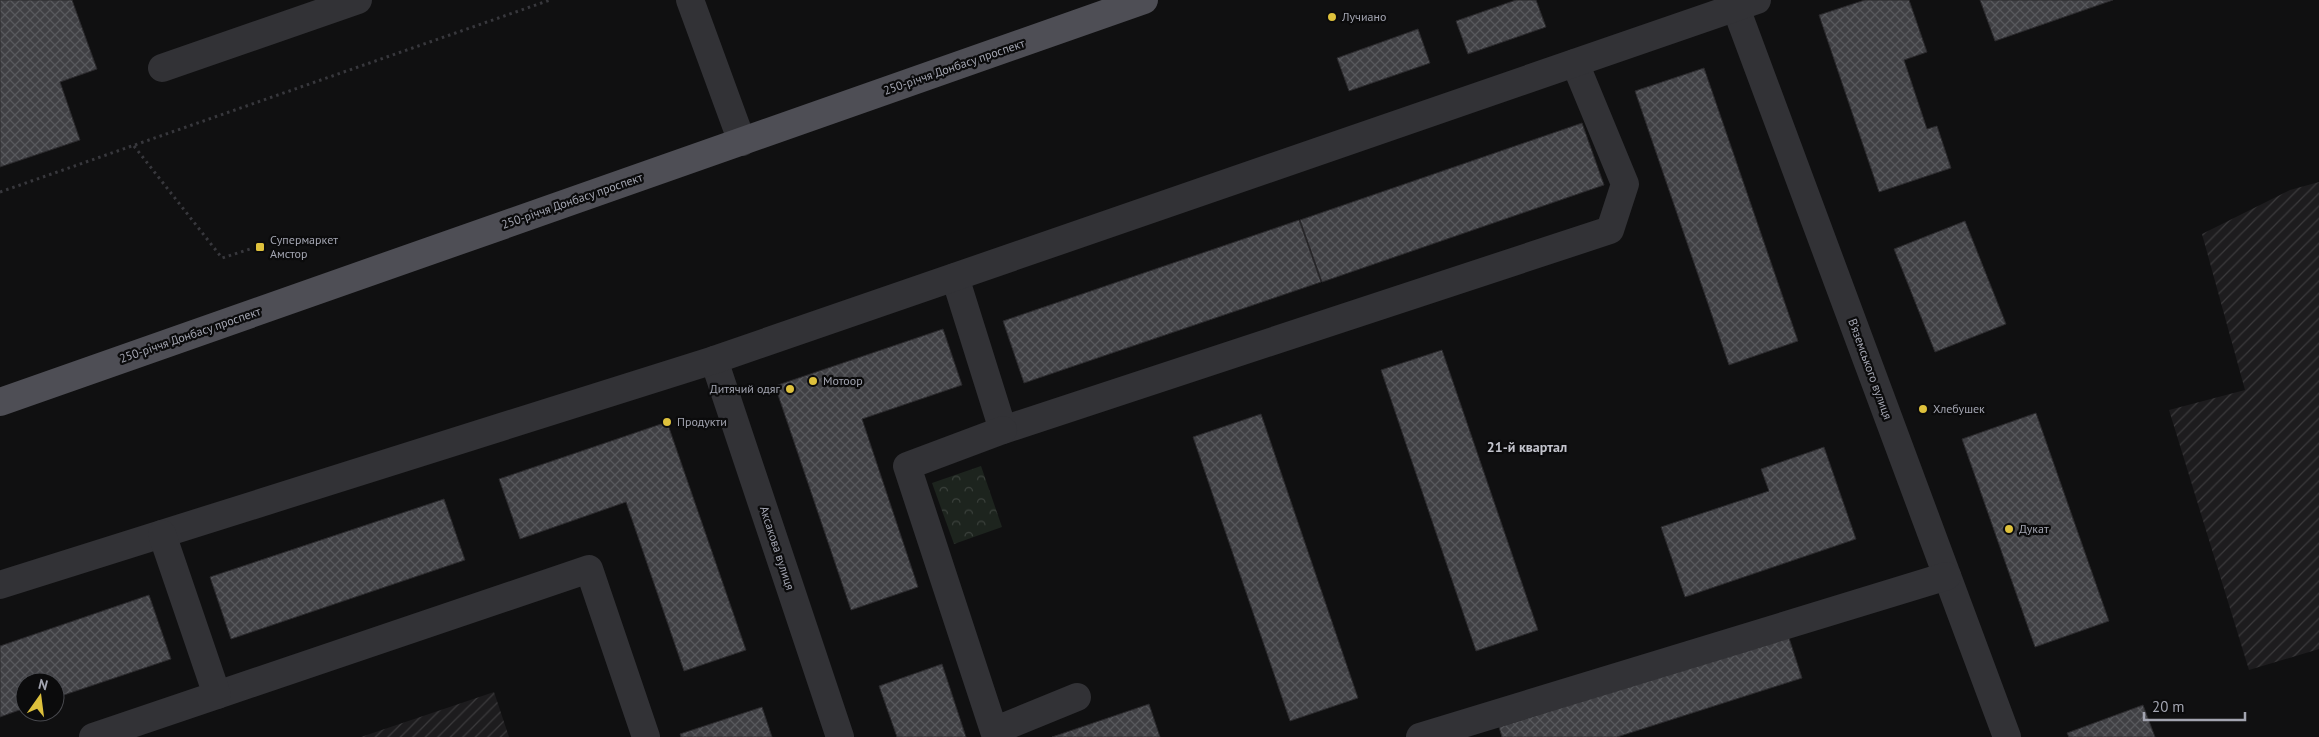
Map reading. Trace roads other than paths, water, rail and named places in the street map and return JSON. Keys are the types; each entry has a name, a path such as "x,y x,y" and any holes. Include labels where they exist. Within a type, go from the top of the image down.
{"main road":[{"name":"250-річчя Донбасу проспект","path":"0,402 1144,0"}],"street":[{"path":"162,68 358,0"},
{"path":"690,0 742,142"},
{"path":"0,585 714,360 1575,63 1742,2"},
{"name":"В’яземського вулиця","path":"1742,2 1947,576 2007,737"},
{"path":"1077,697 994,731 907,466 1003,430 1610,230 1625,184 1575,63"},
{"path":"955,277 1003,430"},
{"name":"Аксакова вулиця","path":"714,360 840,737"},
{"path":"162,534 217,695"},
{"path":"93,737 589,569 646,737"},
{"path":"1420,737 1947,576"}],"place":[{"name":"Лучиано","path":"1332,17"},
{"name":"Супермаркет Амстор","path":"260,247"},
{"name":"Мотоор","path":"813,381"},
{"name":"Дитячий одяг","path":"790,389"},
{"name":"Хлебушек","path":"1923,409"},
{"name":"Продукти","path":"667,422"},
{"name":"Дукат","path":"2009,529"}],"district":[{"name":"21-й квартал","path":"1527,447"}]}
